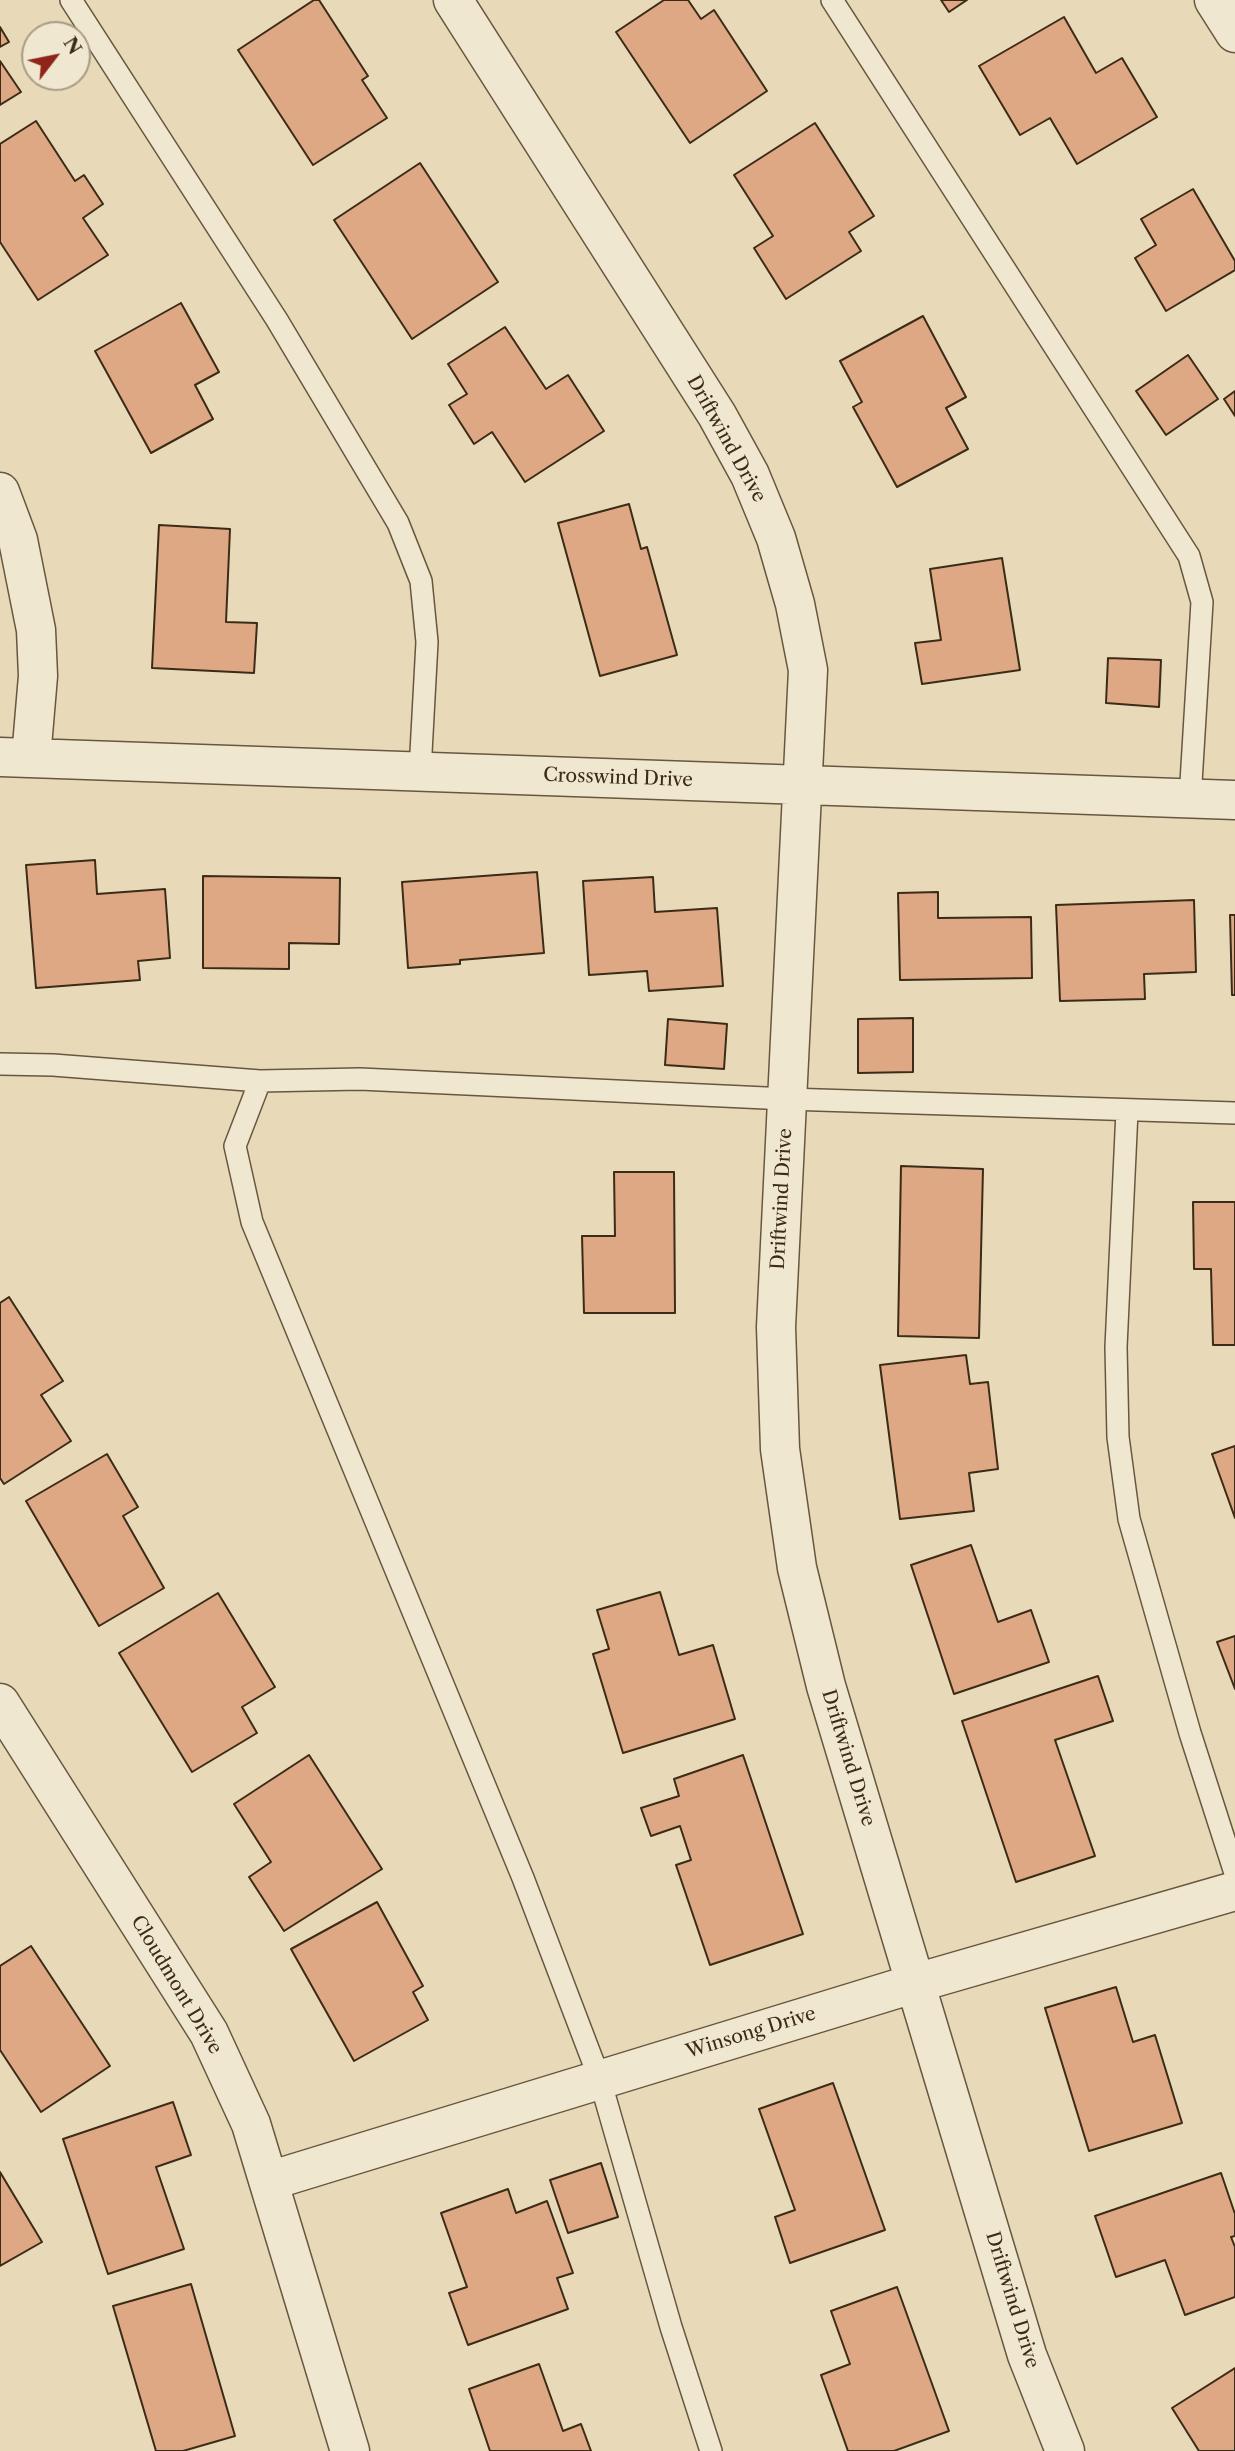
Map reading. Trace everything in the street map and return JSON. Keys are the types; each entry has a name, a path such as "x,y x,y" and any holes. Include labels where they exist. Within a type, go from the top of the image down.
{"street":[{"name":"Driftwind Drive","path":"453,0 717,415 750,475 776,538 795,604 808,670 776,1327 780,1449 797,1568 826,1686 1027,2355 1065,2451"},
{"path":"1213,0 1235,33"},
{"path":"0,492 18,540 36,630 38,676 15,757"},
{"name":"Crosswind Drive","path":"15,757 1235,800"},
{"name":"Cloudmont Drive","path":"0,1703 209,2033 251,2124 350,2451"},
{"name":"Winsong Drive","path":"269,2181 916,1983 1235,1891"}],"lane":[{"path":"71,0 277,320 398,523 421,580 428,642 420,771"},
{"path":"832,0 1189,556 1202,602 1190,799"},
{"path":"0,1064 52,1065 260,1081 360,1079 787,1099 1235,1113"},
{"path":"260,1081 235,1146 251,1222 518,1866 600,2080 671,2328 710,2451"},
{"path":"1127,1111 1116,1347 1118,1437 1129,1519 1189,1733 1235,1874"}],"building":[{"path":"314,0 319,0 368,76 362,80 387,118 313,165 238,50"},
{"path":"664,0 688,0 701,19 714,10 767,91 690,143 616,32"},
{"path":"941,0 967,0 949,12"},
{"path":"1064,17 1096,73 1122,58 1157,117 1077,164 1050,118 1020,135 979,66"},
{"path":"0,27 9,42 0,47"},
{"path":"0,61 21,92 0,105"},
{"path":"36,121 75,181 84,175 103,204 83,218 108,255 38,300 0,242 0,144"},
{"path":"815,123 874,216 849,232 861,251 786,299 754,248 773,236 734,175"},
{"path":"420,163 498,282 412,339 334,220"},
{"path":"1193,189 1235,261 1235,270 1166,311 1135,258 1156,245 1141,219"},
{"path":"181,303 219,372 195,385 213,419 151,453 95,351"},
{"path":"923,316 966,397 946,408 968,449 897,487 853,407 862,402 840,361"},
{"path":"505,327 546,389 568,375 604,431 525,482 492,432 474,444 449,405 467,394 448,364"},
{"path":"1188,355 1218,399 1166,435 1136,391"},
{"path":"1235,391 1235,416 1224,399"},
{"path":"629,504 641,549 647,547 677,655 600,676 558,523"},
{"path":"159,525 230,529 226,622 257,623 254,673 152,668"},
{"path":"1002,558 1020,670 922,684 915,643 941,640 930,569"},
{"path":"1108,658 1161,660 1159,707 1106,703"},
{"path":"95,860 97,894 165,889 170,958 138,961 140,980 36,988 26,865"},
{"path":"537,872 544,953 460,960 460,964 408,968 402,882"},
{"path":"203,876 340,878 339,944 289,943 289,969 203,968"},
{"path":"653,877 655,912 717,908 723,986 649,991 647,971 589,975 583,881"},
{"path":"938,892 938,918 1031,917 1032,978 900,980 898,893"},
{"path":"1194,900 1196,972 1144,974 1145,999 1060,1001 1056,905"},
{"path":"1230,915 1235,915 1235,995 1232,995"},
{"path":"913,1018 913,1072 858,1073 858,1019"},
{"path":"668,1019 727,1024 724,1069 665,1065"},
{"path":"901,1166 983,1169 979,1338 898,1336"},
{"path":"614,1172 674,1172 675,1313 584,1313 582,1236 615,1236"},
{"path":"1193,1202 1235,1202 1235,1345 1213,1345 1211,1269 1194,1269"},
{"path":"9,1297 63,1381 41,1395 71,1441 4,1484 0,1478 0,1303"},
{"path":"966,1355 970,1384 988,1382 998,1469 969,1473 974,1511 900,1519 880,1365"},
{"path":"1235,1446 1235,1518 1212,1454"},
{"path":"107,1454 138,1507 123,1516 164,1588 99,1626 26,1501"},
{"path":"971,1545 998,1622 1031,1610 1049,1662 954,1694 911,1565"},
{"path":"660,1592 679,1655 713,1645 735,1719 623,1753 593,1654 609,1649 597,1610"},
{"path":"218,1593 275,1687 242,1707 257,1733 192,1772 119,1653"},
{"path":"1235,1636 1235,1689 1217,1642"},
{"path":"1098,1676 1113,1721 1055,1740 1095,1856 1016,1882 962,1721"},
{"path":"309,1755 382,1869 284,1931 249,1877 271,1862 234,1804"},
{"path":"743,1755 803,1934 710,1965 676,1865 691,1860 680,1826 651,1836 641,1808 679,1796 674,1779"},
{"path":"377,1902 423,1986 413,1992 428,2020 354,2061 291,1949"},
{"path":"31,1946 110,2066 41,2112 0,2050 0,1966"},
{"path":"1116,1987 1133,2042 1155,2035 1182,2123 1089,2151 1045,2008"},
{"path":"833,2083 885,2230 790,2263 775,2217 795,2210 759,2109"},
{"path":"173,2102 191,2155 156,2167 184,2249 108,2274 63,2139"},
{"path":"601,2163 618,2217 568,2233 550,2180"},
{"path":"0,2172 42,2242 0,2266"},
{"path":"1221,2173 1235,2214 1235,2236 1231,2237 1235,2247 1235,2297 1185,2315 1165,2260 1116,2277 1095,2216"},
{"path":"508,2189 516,2213 547,2201 573,2273 557,2278 568,2309 468,2345 449,2293 467,2287 441,2213"},
{"path":"191,2284 235,2436 183,2451 156,2451 113,2306"},
{"path":"897,2287 949,2431 894,2451 848,2451 821,2375 850,2364 831,2311"},
{"path":"539,2364 563,2431 581,2424 591,2451 490,2451 469,2389"},
{"path":"1235,2368 1235,2451 1199,2451 1172,2408"}]}
